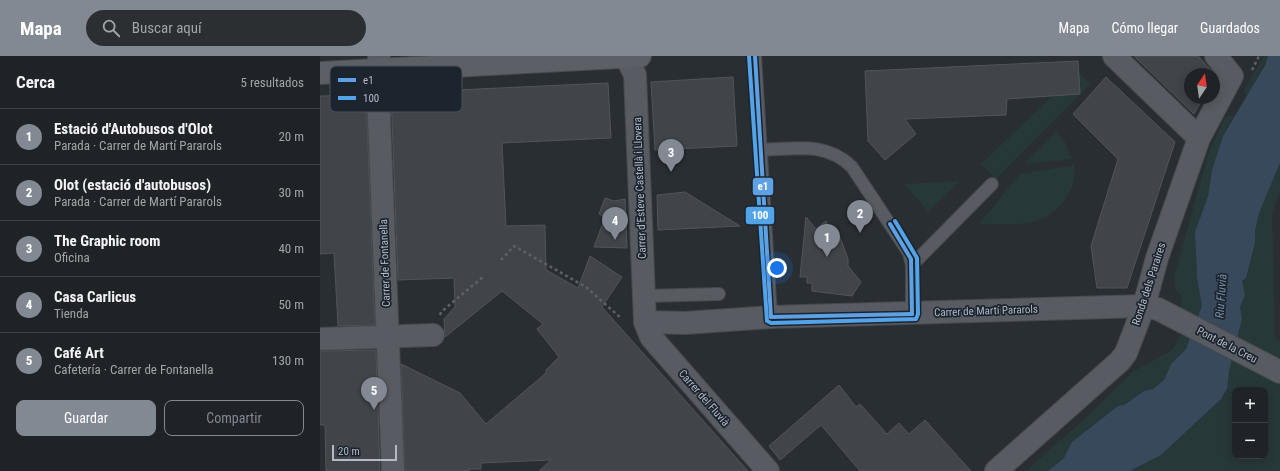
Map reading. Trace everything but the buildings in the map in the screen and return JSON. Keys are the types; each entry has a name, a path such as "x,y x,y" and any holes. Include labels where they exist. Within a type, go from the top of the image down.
{"main road":[{"path":"361,66 379,63 631,56"},
{"path":"320,73 330,71"}],"street":[{"name":"Carrer d'Esteve Castellà i Llovera","path":"631,56 635,75 644,296 648,329"},
{"path":"1114,56 1199,138"},
{"name":"Ronda dels Paraires","path":"996,471 1120,361 1126,353 1144,306 1157,258 1199,138 1232,76 1216,56"},
{"name":"Carrer de Fontanella","path":"379,112 393,471"},
{"name":"Carrer de Martí Pararols","path":"648,329 685,322 771,317 1144,306 1158,310 1180,321"},
{"name":"Pont de la Creu","path":"1180,321 1277,370"},
{"name":"Carrer del Fluvià","path":"648,329 768,471"},
{"path":"320,339 433,335"}],"lane":[{"path":"756,56 771,317"},
{"path":"761,150 815,148 833,152 843,158 852,167 912,259 912,314"},
{"path":"912,265 992,184"},
{"path":"644,296 719,294"}],"path":[{"path":"501,260 514,246 586,287 635,330 648,329"},
{"path":"433,335 441,312 484,276"}],"shaded area":[{"path":"1264,56 1268,56 1247,96 1244,90"},
{"path":"1078,72 1090,84 996,179 981,164"},
{"path":"1226,116 1233,116 1223,136 1212,170 1208,196 1195,232 1197,277 1202,306 1186,349 1171,364 1164,380 1153,389 1144,391 1124,405 1118,406 1072,442 1064,458 1048,471 1026,471 1080,423 1134,371 1172,350 1182,334 1181,295 1176,290 1174,277 1209,151"},
{"path":"1056,132 1065,142 1072,159 1027,164 1027,161"},
{"path":"1280,163 1280,191 1272,213 1275,338 1280,340 1280,471 1130,471 1161,455 1225,395 1229,371 1242,319 1240,307 1245,295 1242,281 1246,278 1255,243 1255,231 1259,213"},
{"path":"1074,165 1074,180 1069,193 1056,210 1046,217 1037,221 1026,223 979,224 1020,174"},
{"path":"960,181 928,211 904,184"}],"water":[{"name":"Riu Fluvià","path":"1268,56 1280,56 1280,163 1259,213 1255,231 1255,243 1246,278 1242,281 1245,295 1240,307 1242,319 1229,371 1227,389 1221,399 1161,455 1130,471 1048,471 1064,458 1072,442 1118,406 1124,405 1144,391 1153,389 1164,380 1171,364 1186,349 1202,306 1197,277 1195,232 1208,196 1212,170 1223,136 1265,65"}],"transit line":[{"name":"100","path":"749,56 767,321 771,323 916,319 918,314 917,258 895,221"},
{"name":"e1","path":"755,56 771,317"},
{"name":"e1","path":"890,224 911,259 912,314"},
{"name":"e1","path":"771,317 912,314"}],"place":[{"name":"The Graphic room","path":"671,172"},
{"name":"Olot (estació d'autobusos)","path":"860,233"},
{"name":"Casa Carlicus","path":"615,240"},
{"name":"Estació d'Autobusos d'Olot","path":"827,257"},
{"name":"Café Art","path":"374,410"}]}
